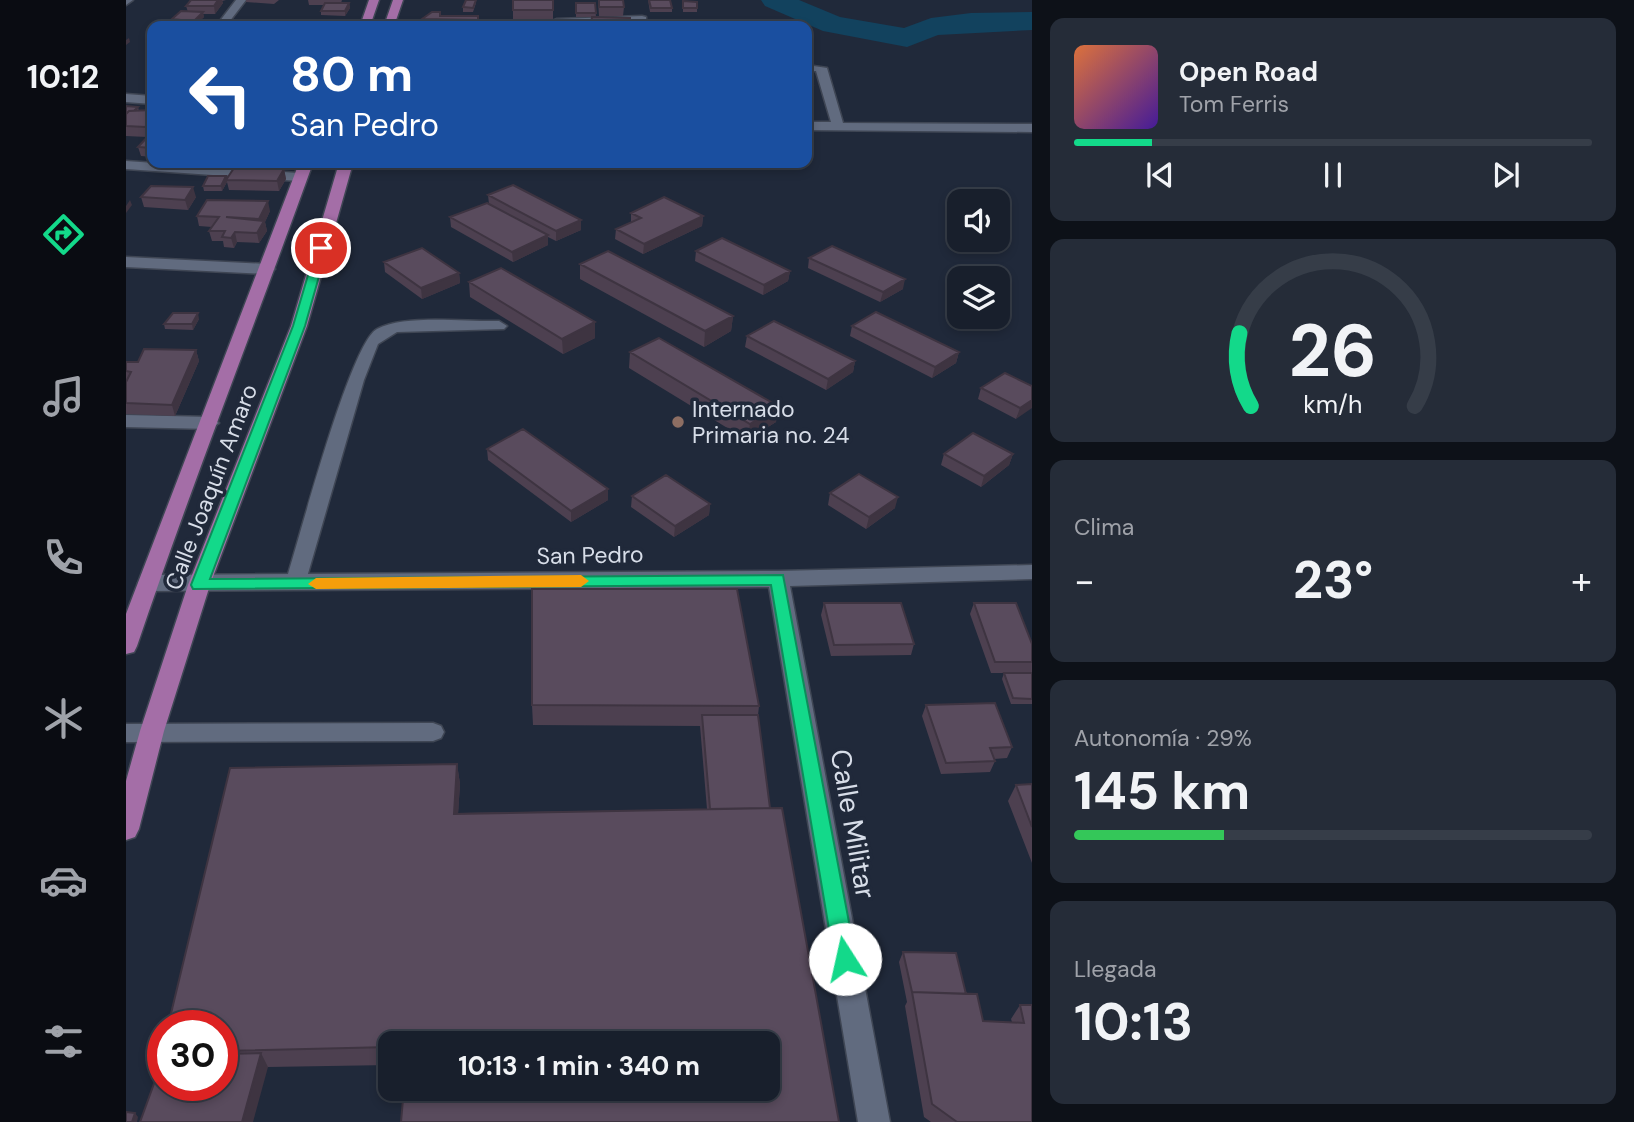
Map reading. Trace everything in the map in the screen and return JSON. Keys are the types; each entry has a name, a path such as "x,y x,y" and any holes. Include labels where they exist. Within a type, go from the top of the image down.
{"main road":[{"path":"367,21 374,0"},
{"path":"391,21 398,0"},
{"name":"Calle Joaquín Amaro","path":"126,829 152,731 199,585 299,326 345,168"},
{"name":"Calle Joaquín Amaro","path":"126,646 163,539 210,423 303,170"}],"street":[{"path":"226,21 241,0"},
{"path":"585,21 642,19"},
{"path":"812,68 821,68 838,126"},
{"path":"126,98 147,100"},
{"path":"812,126 1032,128"},
{"path":"126,165 147,166"},
{"path":"232,168 303,170"},
{"path":"126,262 267,269"},
{"path":"126,421 210,423"},
{"name":"San Pedro","path":"149,583 199,585 778,579 1032,572"},
{"name":"Calle Militar","path":"778,579 874,1122"}],"lane":[{"path":"295,584 356,380 371,342 380,333 395,327 499,326"},
{"path":"126,733 433,732"}],"building":[{"path":"191,0 218,0 214,6 186,6"},
{"path":"466,0 476,0 473,8 463,7"},
{"path":"513,0 553,0 553,10 513,10"},
{"path":"599,0 623,0 624,7 599,7"},
{"path":"649,0 670,0 672,8 651,8"},
{"path":"683,1 697,2 697,8 683,8"},
{"path":"325,3 349,3 345,11 321,11"},
{"path":"576,3 595,3 596,13 576,13"},
{"path":"181,11 203,12 194,21 172,19"},
{"path":"432,12 440,12 440,16 478,16 478,20 422,19"},
{"path":"592,17 630,18 630,21 591,21"},
{"path":"126,106 138,107 126,114"},
{"path":"147,110 147,125 126,126 126,114 129,111"},
{"path":"147,137 147,148 138,147"},
{"path":"234,168 284,169 277,181 226,180"},
{"path":"208,176 226,176 221,186 203,186"},
{"path":"513,185 581,220 556,231 488,195"},
{"path":"151,186 193,187 185,200 141,197"},
{"path":"664,197 703,216 644,244 616,229 641,218 631,213"},
{"path":"207,200 268,201 259,219 226,217 264,221 257,233 235,232 231,238 222,237 225,231 209,231 219,217 197,216"},
{"path":"487,203 548,235 512,252 450,217"},
{"path":"722,238 790,271 764,285 696,251"},
{"path":"832,246 905,279 883,292 809,258"},
{"path":"422,248 459,273 421,288 384,262"},
{"path":"608,251 733,316 705,331 580,264"},
{"path":"501,268 595,322 562,339 469,282"},
{"path":"876,312 959,352 935,367 852,326"},
{"path":"173,313 198,313 192,324 164,324"},
{"path":"774,321 855,361 828,379 747,336"},
{"path":"659,338 778,406 750,424 630,352"},
{"path":"144,349 196,350 172,405 126,403 126,382 131,372 126,371 126,362 138,362"},
{"path":"1005,373 1032,386 1032,400 1020,408 981,388"},
{"path":"523,429 608,489 571,511 487,449"},
{"path":"973,433 1013,454 984,476 944,454"},
{"path":"859,474 898,497 869,517 830,493"},
{"path":"666,475 710,504 675,526 632,496"},
{"path":"532,589 737,589 759,706 532,705"},
{"path":"824,603 901,603 914,644 834,645"},
{"path":"974,603 1016,603 1032,644 1032,662 995,662"},
{"path":"1004,673 1032,673 1032,699 1013,698"},
{"path":"995,703 1012,747 990,748 995,761 946,763 926,705"},
{"path":"702,715 758,715 770,808 710,809"},
{"path":"457,764 454,814 782,808 839,1122 401,1122 403,1101 780,1101 780,1031 378,1031 378,1047 238,1051 238,1010 172,1010 230,768"},
{"path":"1032,784 1032,827 1016,785"},
{"path":"903,952 956,953 966,994 912,992"},
{"path":"912,992 977,994 983,1021 1024,1023 1020,1005 1032,1005 1032,1122 957,1122 932,1104"},
{"path":"261,1053 242,1122 140,1122 148,1101 238,1101 238,1054"},
{"path":"126,1112 135,1113 132,1122 126,1122"}],"waterway":[{"path":"775,0 833,25 907,38 931,27 971,22 1032,21"}],"slow traffic":[{"path":"316,584 581,581"}],"place":[{"name":"Internado Primaria no. 24","path":"678,422"}],"route":[{"path":"321,248 299,326 199,585 778,579 845,959"}]}
